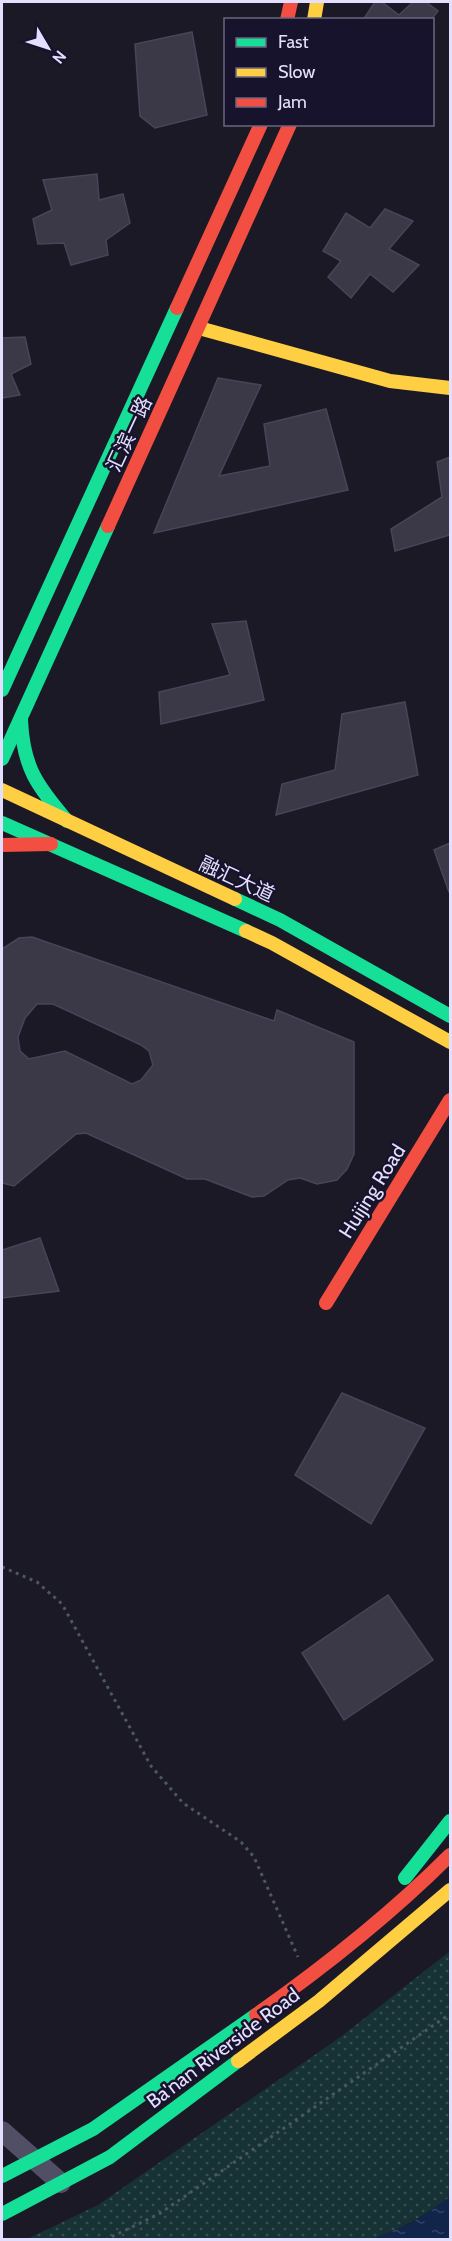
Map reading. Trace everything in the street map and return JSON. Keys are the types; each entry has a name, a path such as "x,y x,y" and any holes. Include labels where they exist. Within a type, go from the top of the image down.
{"main road":[{"path":"287,18 291,2"},
{"path":"314,18 317,2"},
{"name":"汇滨一路","path":"2,690 260,126"},
{"name":"汇滨一路","path":"2,759 289,126"},
{"path":"199,328 390,381 450,388"},
{"path":"21,717 21,749 28,773 67,821"},
{"name":"融汇大道","path":"2,790 280,920 450,1016"},
{"path":"2,823 272,943 450,1042"},
{"path":"2,845 51,844"},
{"name":"Huijing Road","path":"326,1303 450,1100"},
{"path":"356,1938 450,1821"},
{"name":"Ba'nan Riverside Road","path":"2,2176 93,2128 308,1978 418,1887 450,1855"},
{"name":"Ba'nan Riverside Road","path":"2,2214 110,2157 319,2001 450,1890"},
{"path":"319,2001 400,1951"}],"street":[{"path":"2,2131 61,2183"}],"path":[{"path":"2,1568 37,1582 62,1604 151,1766 164,1784 183,1803 241,1842 254,1857 308,1978"},
{"path":"105,2240 159,2214 450,2014"}],"green space":[{"path":"450,1951 450,2197 441,2204 403,2226 373,2239 25,2240 98,2205 342,2036"}],"water":[{"path":"450,2197 450,2239 373,2239 413,2222"}],"building":[{"path":"375,2 382,2 399,15 413,2 426,2 438,11 433,18 364,18"},
{"path":"192,32 207,115 155,128 140,116 135,44"},
{"path":"97,174 99,200 123,194 130,223 106,240 108,255 71,265 64,243 38,244 33,219 52,210 43,180"},
{"path":"385,209 413,221 389,249 419,265 393,292 370,274 351,298 328,277 341,261 323,251 346,213 370,228"},
{"path":"25,337 31,364 11,374 20,395 2,398 2,338"},
{"path":"218,378 261,385 219,476 270,466 264,424 326,409 348,490 154,533"},
{"path":"450,457 450,535 395,551 391,529 442,497 437,462"},
{"path":"246,621 264,700 161,724 159,692 230,675 212,624"},
{"path":"405,702 418,775 276,815 282,784 335,770 342,714"},
{"path":"450,843 450,892 449,892 434,850"},
{"path":"32,937 274,1021 277,1010 354,1042 354,1154 347,1169 337,1180 317,1184 300,1178 288,1180 264,1196 252,1197 205,1179 187,1179 86,1133 76,1134 14,1186 2,1183 2,949 19,938","holes":["37,1004 53,1004 141,1045 149,1051 153,1065 141,1080 132,1084 65,1051 29,1059 20,1051 18,1037 25,1018"]},
{"path":"40,1238 59,1291 2,1298 2,1250"},
{"path":"342,1393 425,1428 371,1524 295,1475"},
{"path":"388,1595 433,1660 344,1720 302,1653"}],"traffic: fast":[{"path":"2,690 177,308"},
{"path":"2,759 108,526"},
{"path":"21,720 25,751 34,775 47,797 67,821"},
{"path":"2,823 246,931"},
{"path":"235,899 280,920 450,1016"},
{"path":"405,1878 450,1821"},
{"path":"2,2176 93,2129 256,2015"},
{"path":"2,2214 110,2157 238,2061"}],"traffic: slow":[{"path":"314,18 317,2"},
{"path":"199,328 390,381 450,388"},
{"path":"2,790 235,899"},
{"path":"246,931 272,943 450,1042"},
{"path":"238,2061 319,2001 450,1890"}],"traffic: jam":[{"path":"287,18 291,2"},
{"path":"177,308 260,126"},
{"path":"108,526 289,126"},
{"path":"2,845 51,844"},
{"path":"326,1303 450,1100"},
{"path":"256,2015 356,1939 450,1855"}]}
